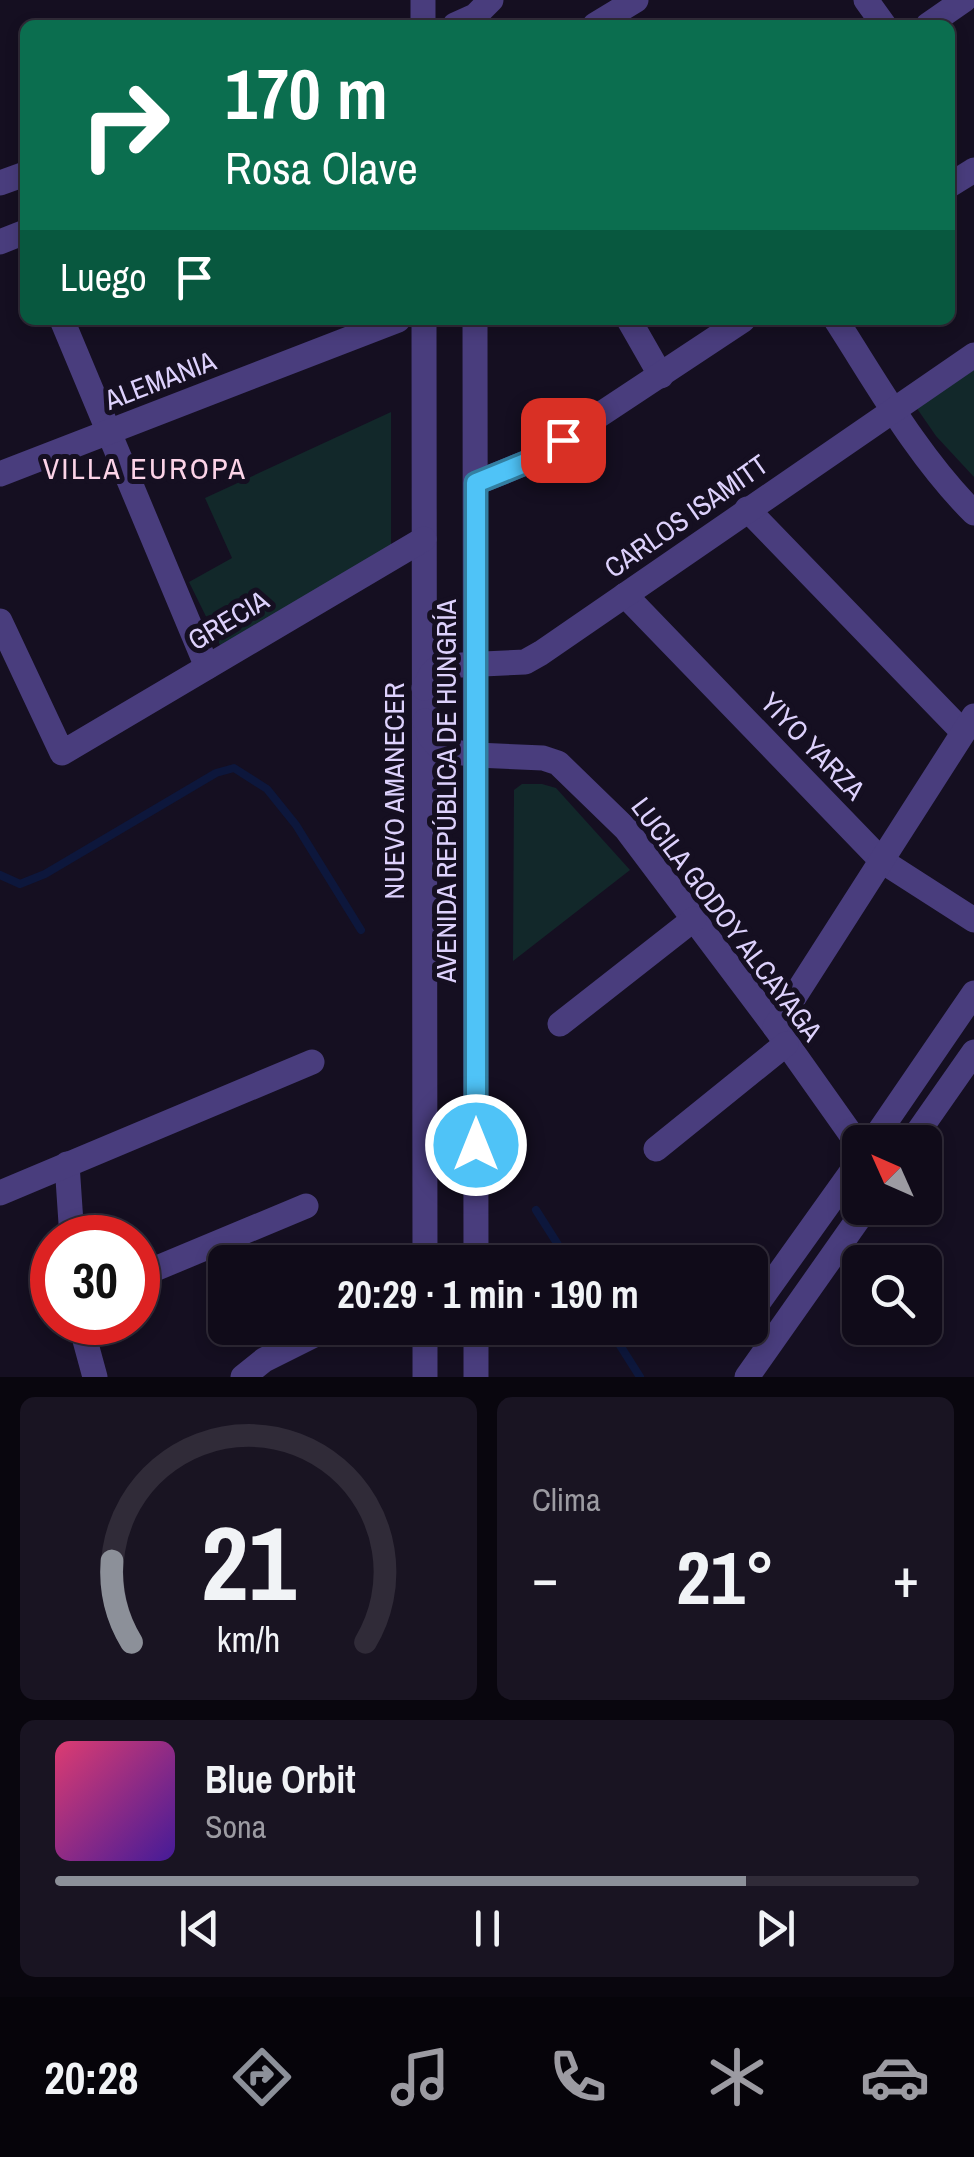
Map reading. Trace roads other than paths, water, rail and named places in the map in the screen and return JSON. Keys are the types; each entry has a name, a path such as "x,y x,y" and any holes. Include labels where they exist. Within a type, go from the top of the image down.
{"street":[{"path":"603,20 636,0"},
{"path":"935,20 964,0"},
{"path":"64,325 207,667"},
{"name":"ALEMANIA","path":"0,474 385,325"},
{"name":"NUEVO AMANECER","path":"424,325 425,1245"},
{"name":"AVENIDA REPÚBLICA DE HUNGRÍA","path":"475,325 476,1245"},
{"path":"632,325 661,376"},
{"path":"476,483 530,461 736,325"},
{"path":"839,325 947,486 974,513"},
{"name":"CARLOS ISAMITT","path":"424,688 440,666 524,662 974,355"},
{"path":"656,1149 780,1036 882,861 969,724 747,509"},
{"name":"GRECIA","path":"0,622 62,753 424,539"},
{"name":"YIYO YARZA","path":"625,595 882,861 974,920"},
{"name":"LUCILA GODOY ALCAYAGA","path":"424,719 430,738 448,751 542,758 558,763 626,829 844,1125"},
{"path":"560,1024 694,920"},
{"path":"884,1125 974,993"},
{"path":"923,1125 974,1052"},
{"path":"0,1192 312,1062"},
{"path":"67,1164 70,1215"},
{"path":"768,1289 842,1185"},
{"path":"160,1267 306,1206"},
{"path":"747,1377 854,1225"},
{"path":"86,1345 94,1377"},
{"path":"244,1377 264,1360 294,1345"},
{"path":"425,1345 425,1377"},
{"path":"476,1345 476,1377"}],"waterway":[{"path":"0,875 20,884 45,874 216,773 234,768 267,789 296,825 361,930"},
{"path":"536,1210 558,1245"},
{"path":"620,1345 640,1377"}],"district":[{"name":"VILLA EUROPA","path":"145,469"}]}
